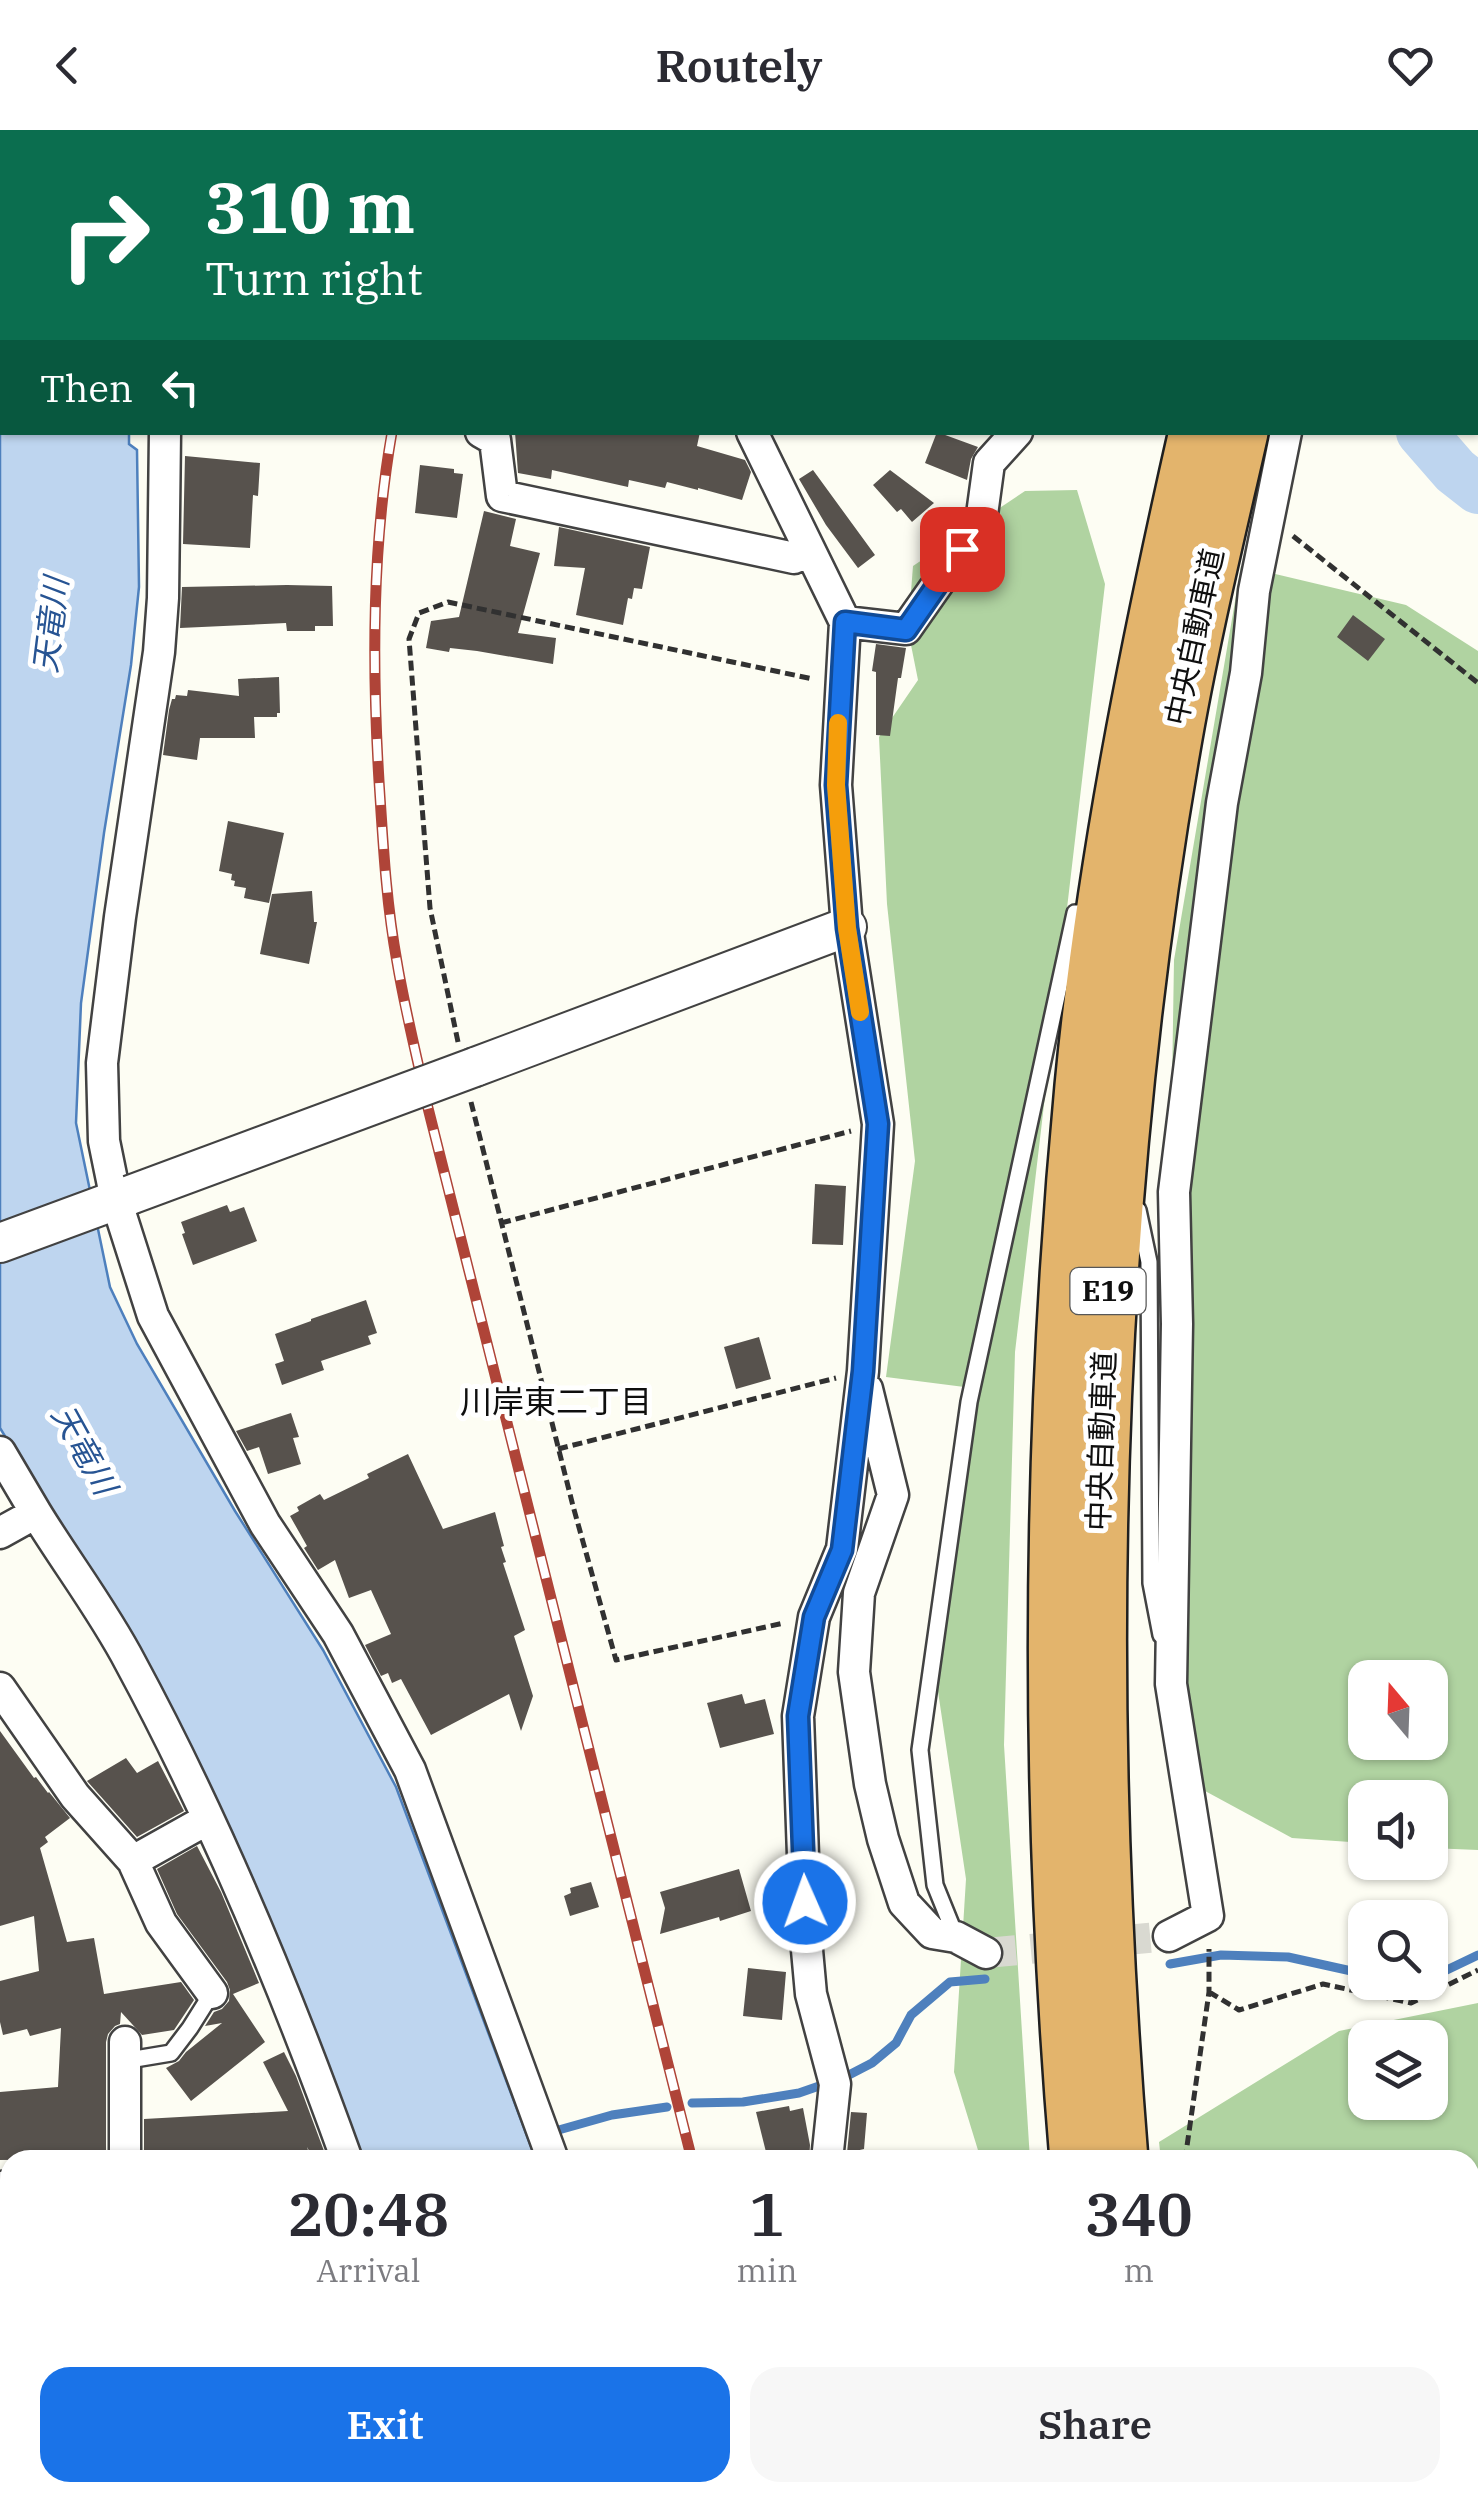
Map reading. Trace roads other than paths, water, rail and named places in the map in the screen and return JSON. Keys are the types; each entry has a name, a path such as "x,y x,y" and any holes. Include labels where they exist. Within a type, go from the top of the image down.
{"highway":[{"name":"中央自動車道","path":"1077,2150 1059,1845 1055,1628 1068,1282 1083,1084 1105,914 1132,738 1196,435"},
{"name":"中央自動車道","path":"1119,2150 1102,1847 1096,1628 1107,1320 1142,943 1172,747 1239,435"}],"street":[{"path":"166,435 159,652 102,1063 104,1141 117,1200 152,1316 265,1524 338,1634 410,1770 550,2150"},
{"path":"486,435 494,440 502,496 794,558 808,550"},
{"path":"753,435 845,622 836,785 847,928 878,1124 863,1371 842,1550 814,1617 798,1716 811,1994 835,2084 827,2150"},
{"path":"845,622 906,630 981,522 989,463 1014,435"},
{"path":"1169,1936 1208,1916 1171,1684 1178,1324 1174,1192 1222,803 1246,673 1254,591 1285,435"},
{"path":"0,1243 847,928"},
{"path":"863,1371 894,1494 859,1593 854,1672 870,1784 904,1903 932,1933 956,1936 986,1953"},
{"path":"0,1452 129,1659 208,1819 259,1932 343,2150"},
{"path":"0,1534 36,1514"},
{"path":"0,1688 75,1796 133,1861 161,1923 212,1993"},
{"path":"133,1861 208,1819"},
{"path":"124,2051 124,2150"}],"lane":[{"path":"956,1936 935,1885 920,1750 969,1402 1076,912 1105,914"},
{"path":"1122,1132 1149,1262 1151,1583 1171,1684"},
{"path":"124,2051 171,2053 212,1993"}],"water":[{"name":"天竜川","path":"0,435 129,435 129,444 137,450 139,587 81,1003 76,1123 110,1287 137,1344 323,1650 396,1787 532,2150 355,2150 233,1834 149,1673 0,1428"}],"waterway":[{"path":"1424,435 1455,471 1478,489"},
{"path":"1170,1964 1221,1955 1288,1957 1348,1970"},
{"path":"1448,1969 1478,1955"},
{"path":"692,2103 743,2102 799,2093 845,2077 872,2063 896,2043 911,2015 950,1982 985,1979"},
{"path":"548,2133 612,2115 667,2107"}],"tunnel":[{"path":"986,1953 1169,1936"}],"railway":[{"path":"392,435 377,562 375,650 384,849 397,962 427,1104 689,2150"}],"district":[{"name":"川岸東二丁目","path":"556,1402"}]}
